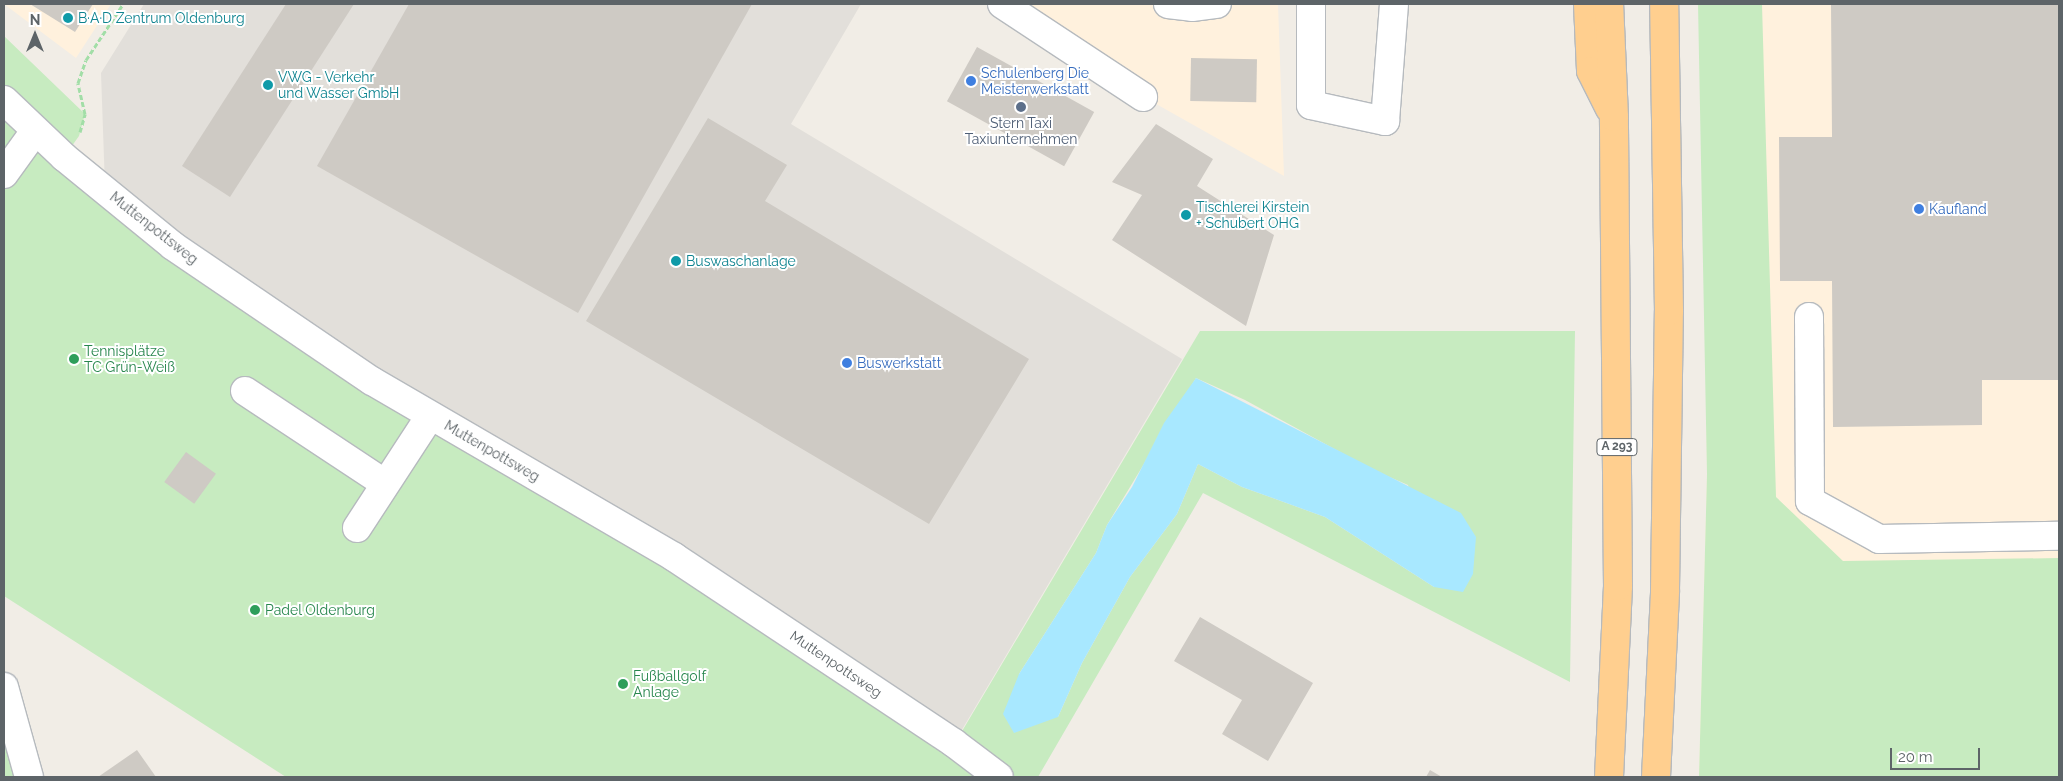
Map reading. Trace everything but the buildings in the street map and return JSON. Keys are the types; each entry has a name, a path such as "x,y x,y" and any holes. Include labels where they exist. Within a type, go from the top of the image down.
{"highway":[{"path":"1588,4 1591,70 1614,117"},
{"name":"A 293","path":"1609,4 1614,117 1618,586 1609,777"},
{"path":"1656,777 1665,590 1669,311 1664,4"}],"street":[{"path":"1002,4 1143,97"},
{"path":"1168,4 1192,7 1217,4"},
{"path":"1311,4 1311,105 1385,121 1394,4"},
{"name":"Muttenpottsweg","path":"4,100 64,157 173,246 372,381 674,557 954,743 998,777"},
{"path":"4,174 36,131"},
{"path":"1809,316 1810,501 1879,539 2059,536"},
{"path":"245,391 384,483"},
{"path":"357,528 384,483 430,416"},
{"path":"4,687 29,777"}],"path":[{"path":"64,157 79,136 85,114 78,83 86,60 122,4"}],"shaded area":[{"path":"4,4 111,4 76,58"},
{"path":"144,4 861,4 791,124 1182,359 954,743 556,488 105,187 101,73"},
{"path":"1002,4 1278,4 1284,176 1142,96"},
{"path":"1702,4 2059,4 2059,777 1699,777 1707,474"}],"green space":[{"path":"1698,4 1762,4 1776,497 1843,561 2059,558 2059,777 1699,777 1707,474"},
{"path":"4,36 85,114 79,136 64,157 173,246 955,743 1200,331 1575,331 1570,682 1203,493 1038,777 286,777 4,596","holes":["1196,378 1245,400 1371,469 1408,485 1434,587 1325,517 1242,487 1198,464 1177,514 1130,577 1082,663 1058,717 1019,674 1096,553 1107,525"]},
{"path":"4,687 29,777 4,777"}],"water":[{"path":"1196,378 1461,513 1476,537 1473,574 1463,592 1434,587 1325,517 1242,487 1198,464 1177,514 1130,577 1082,663 1058,717 1014,733 1003,714 1019,674 1096,553 1107,525 1132,487 1164,423"}],"place":[{"name":"B·A·D Zentrum Oldenburg","path":"68,18"},
{"name":"Schulenberg Die Meisterwerkstatt","path":"971,81"},
{"name":"VWG - Verkehr und Wasser GmbH","path":"268,85"},
{"name":"Stern Taxi Taxiunternehmen","path":"1021,107"},
{"name":"Kaufland","path":"1919,209"},
{"name":"Tischlerei Kirstein + Schubert OHG","path":"1186,215"},
{"name":"Buswaschanlage","path":"676,261"},
{"name":"Tennisplätze TC Grün-Weiß","path":"74,359"},
{"name":"Buswerkstatt","path":"847,363"},
{"name":"Padel Oldenburg","path":"255,610"},
{"name":"Fußballgolf Anlage","path":"623,684"}]}
